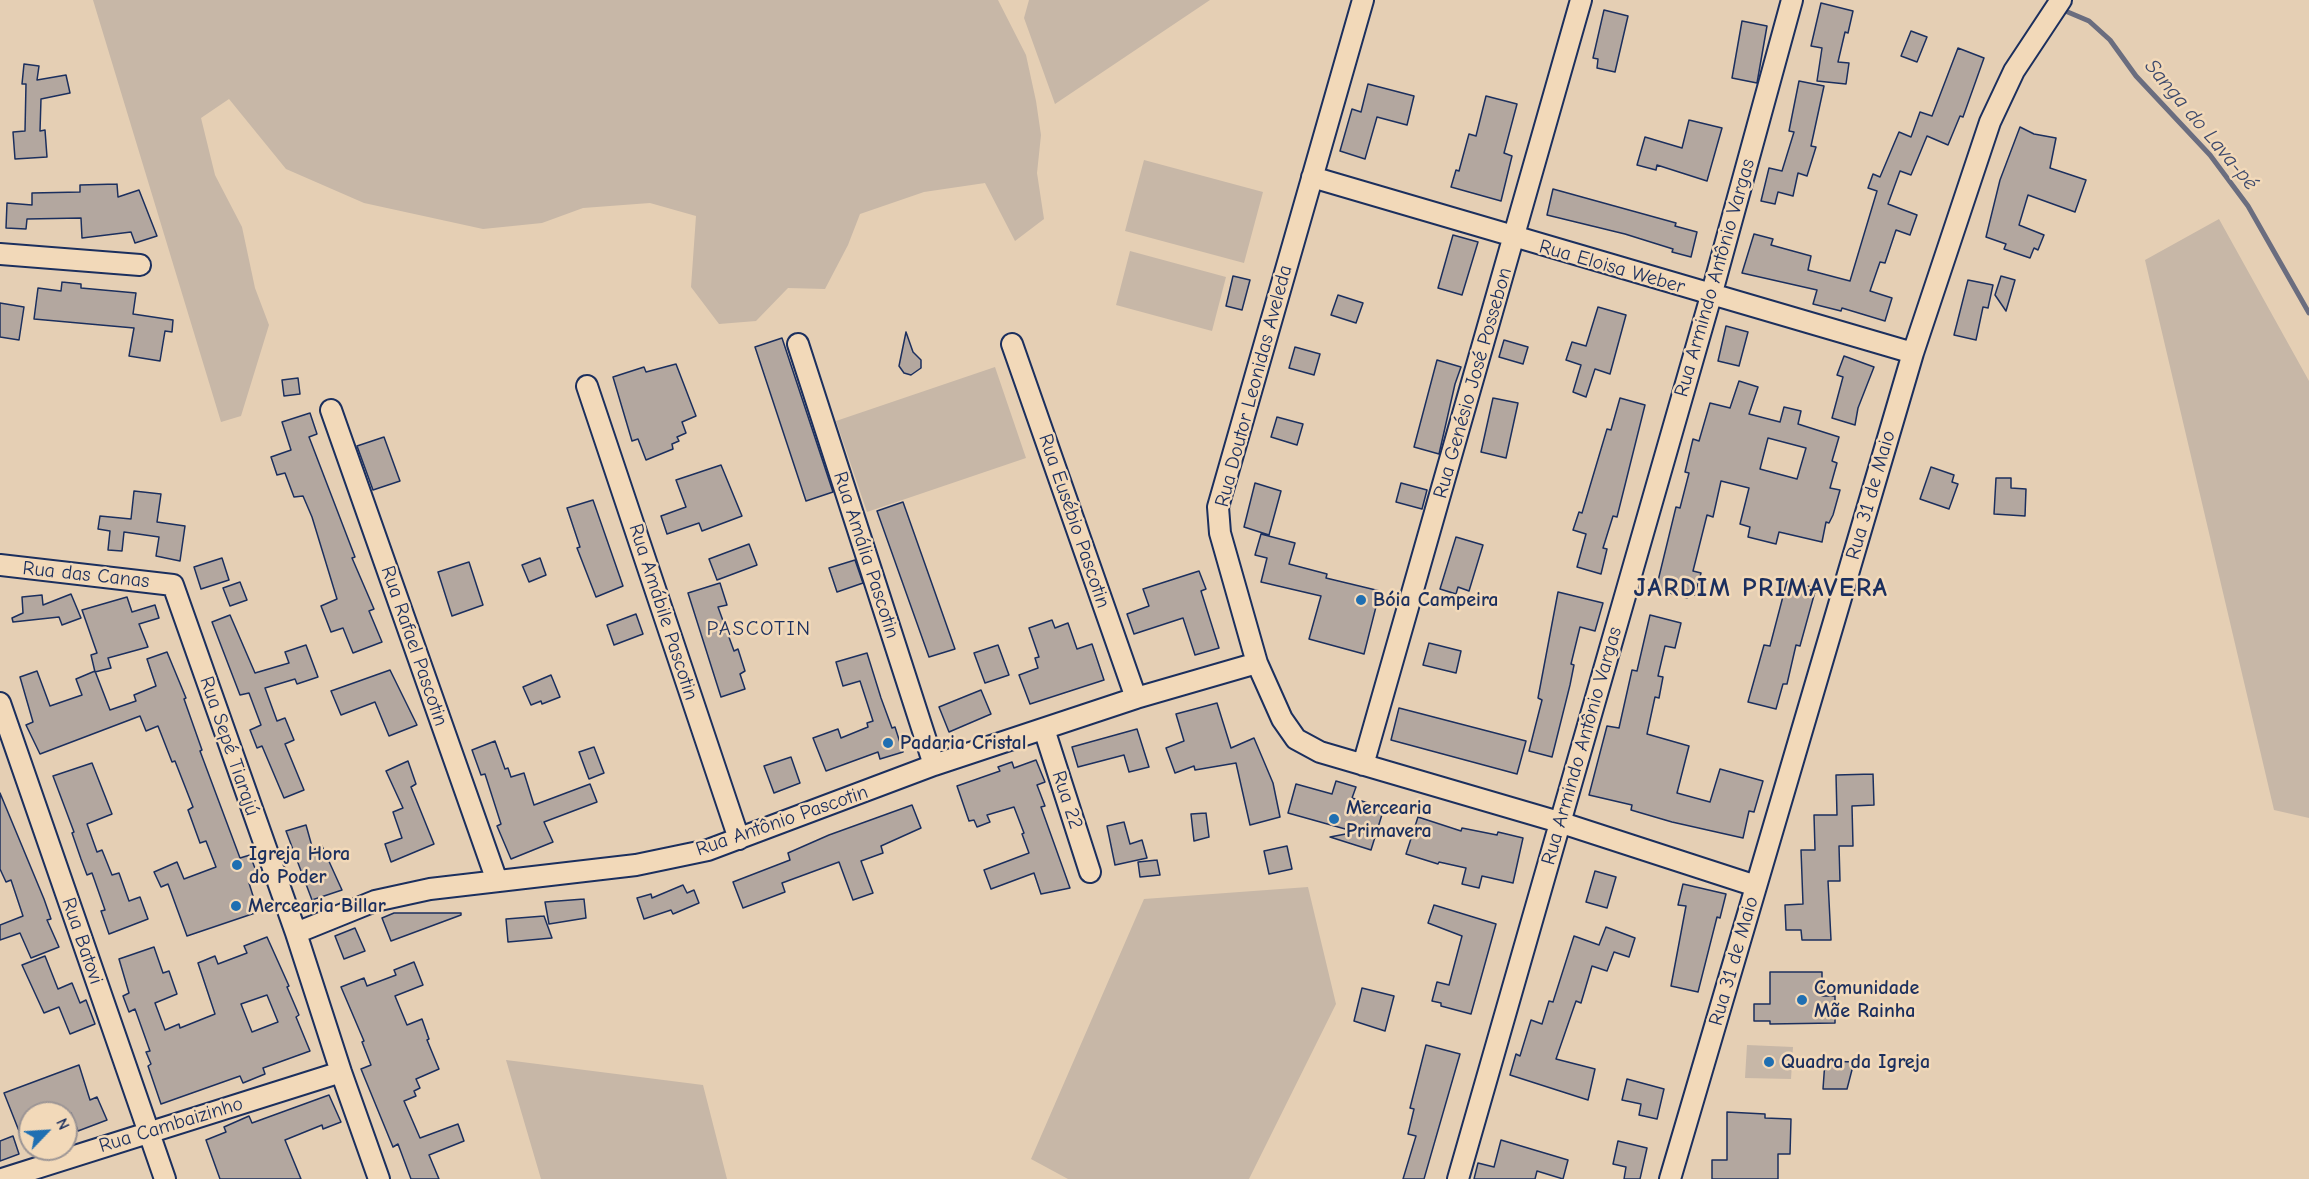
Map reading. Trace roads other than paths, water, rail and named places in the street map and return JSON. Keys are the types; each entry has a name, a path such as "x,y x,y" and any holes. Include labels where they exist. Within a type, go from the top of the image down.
{"street":[{"name":"Rua Doutor Leonidas Aveleda","path":"1363,0 1218,507 1220,533 1257,663 1286,726 1296,739 1320,752 1560,822 1756,886"},
{"name":"Rua Genésio José Possebon","path":"1363,765 1581,0"},
{"name":"Rua Armindo Antônio Vargas","path":"1458,1179 1711,296 1792,0"},
{"name":"Rua 31 de Maio","path":"1670,1179 1913,353 1990,122 2014,71 2061,0"},
{"name":"Rua Eloisa Weber","path":"1312,177 1711,296 1913,353"},
{"path":"0,254 140,265"},
{"name":"Rua Amália Pascotin","path":"798,344 934,765"},
{"name":"Rua Eusébio Pascotin","path":"1012,344 1136,698"},
{"name":"Rua Amábile Pascotin","path":"587,386 739,839"},
{"name":"Rua Rafael Pascotin","path":"331,410 497,881"},
{"name":"Rua das Canas","path":"0,565 172,585"},
{"name":"Rua Sepé Tiarajú","path":"172,585 296,933 379,1179"},
{"name":"Rua Antônio Pascotin","path":"296,933 375,901 430,889 636,865 708,850 934,765 1136,698 1257,663"},
{"name":"Rua Batovi","path":"0,703 165,1179"},
{"name":"Rua 22","path":"1044,729 1090,872"},
{"name":"Rua Cambaizinho","path":"2,1179 341,1072"}],"waterway":[{"name":"Sanga do Lava-pé","path":"2063,10 2089,21 2110,40 2136,76 2210,155 2248,206 2309,313"}],"place":[{"name":"Bóia Campeira","path":"1361,600"},
{"name":"Padaria Cristal","path":"888,743"},
{"name":"Mercearia Primavera","path":"1334,819"},
{"name":"Igreja Hora do Poder","path":"237,865"},
{"name":"Mercearia Billar","path":"236,906"},
{"name":"Comunidade Mãe Rainha","path":"1802,1000"},
{"name":"Quadra da Igreja","path":"1769,1062"}],"district":[{"name":"JARDIM PRIMAVERA","path":"1761,589"},
{"name":"PASCOTIN","path":"759,629"}]}
